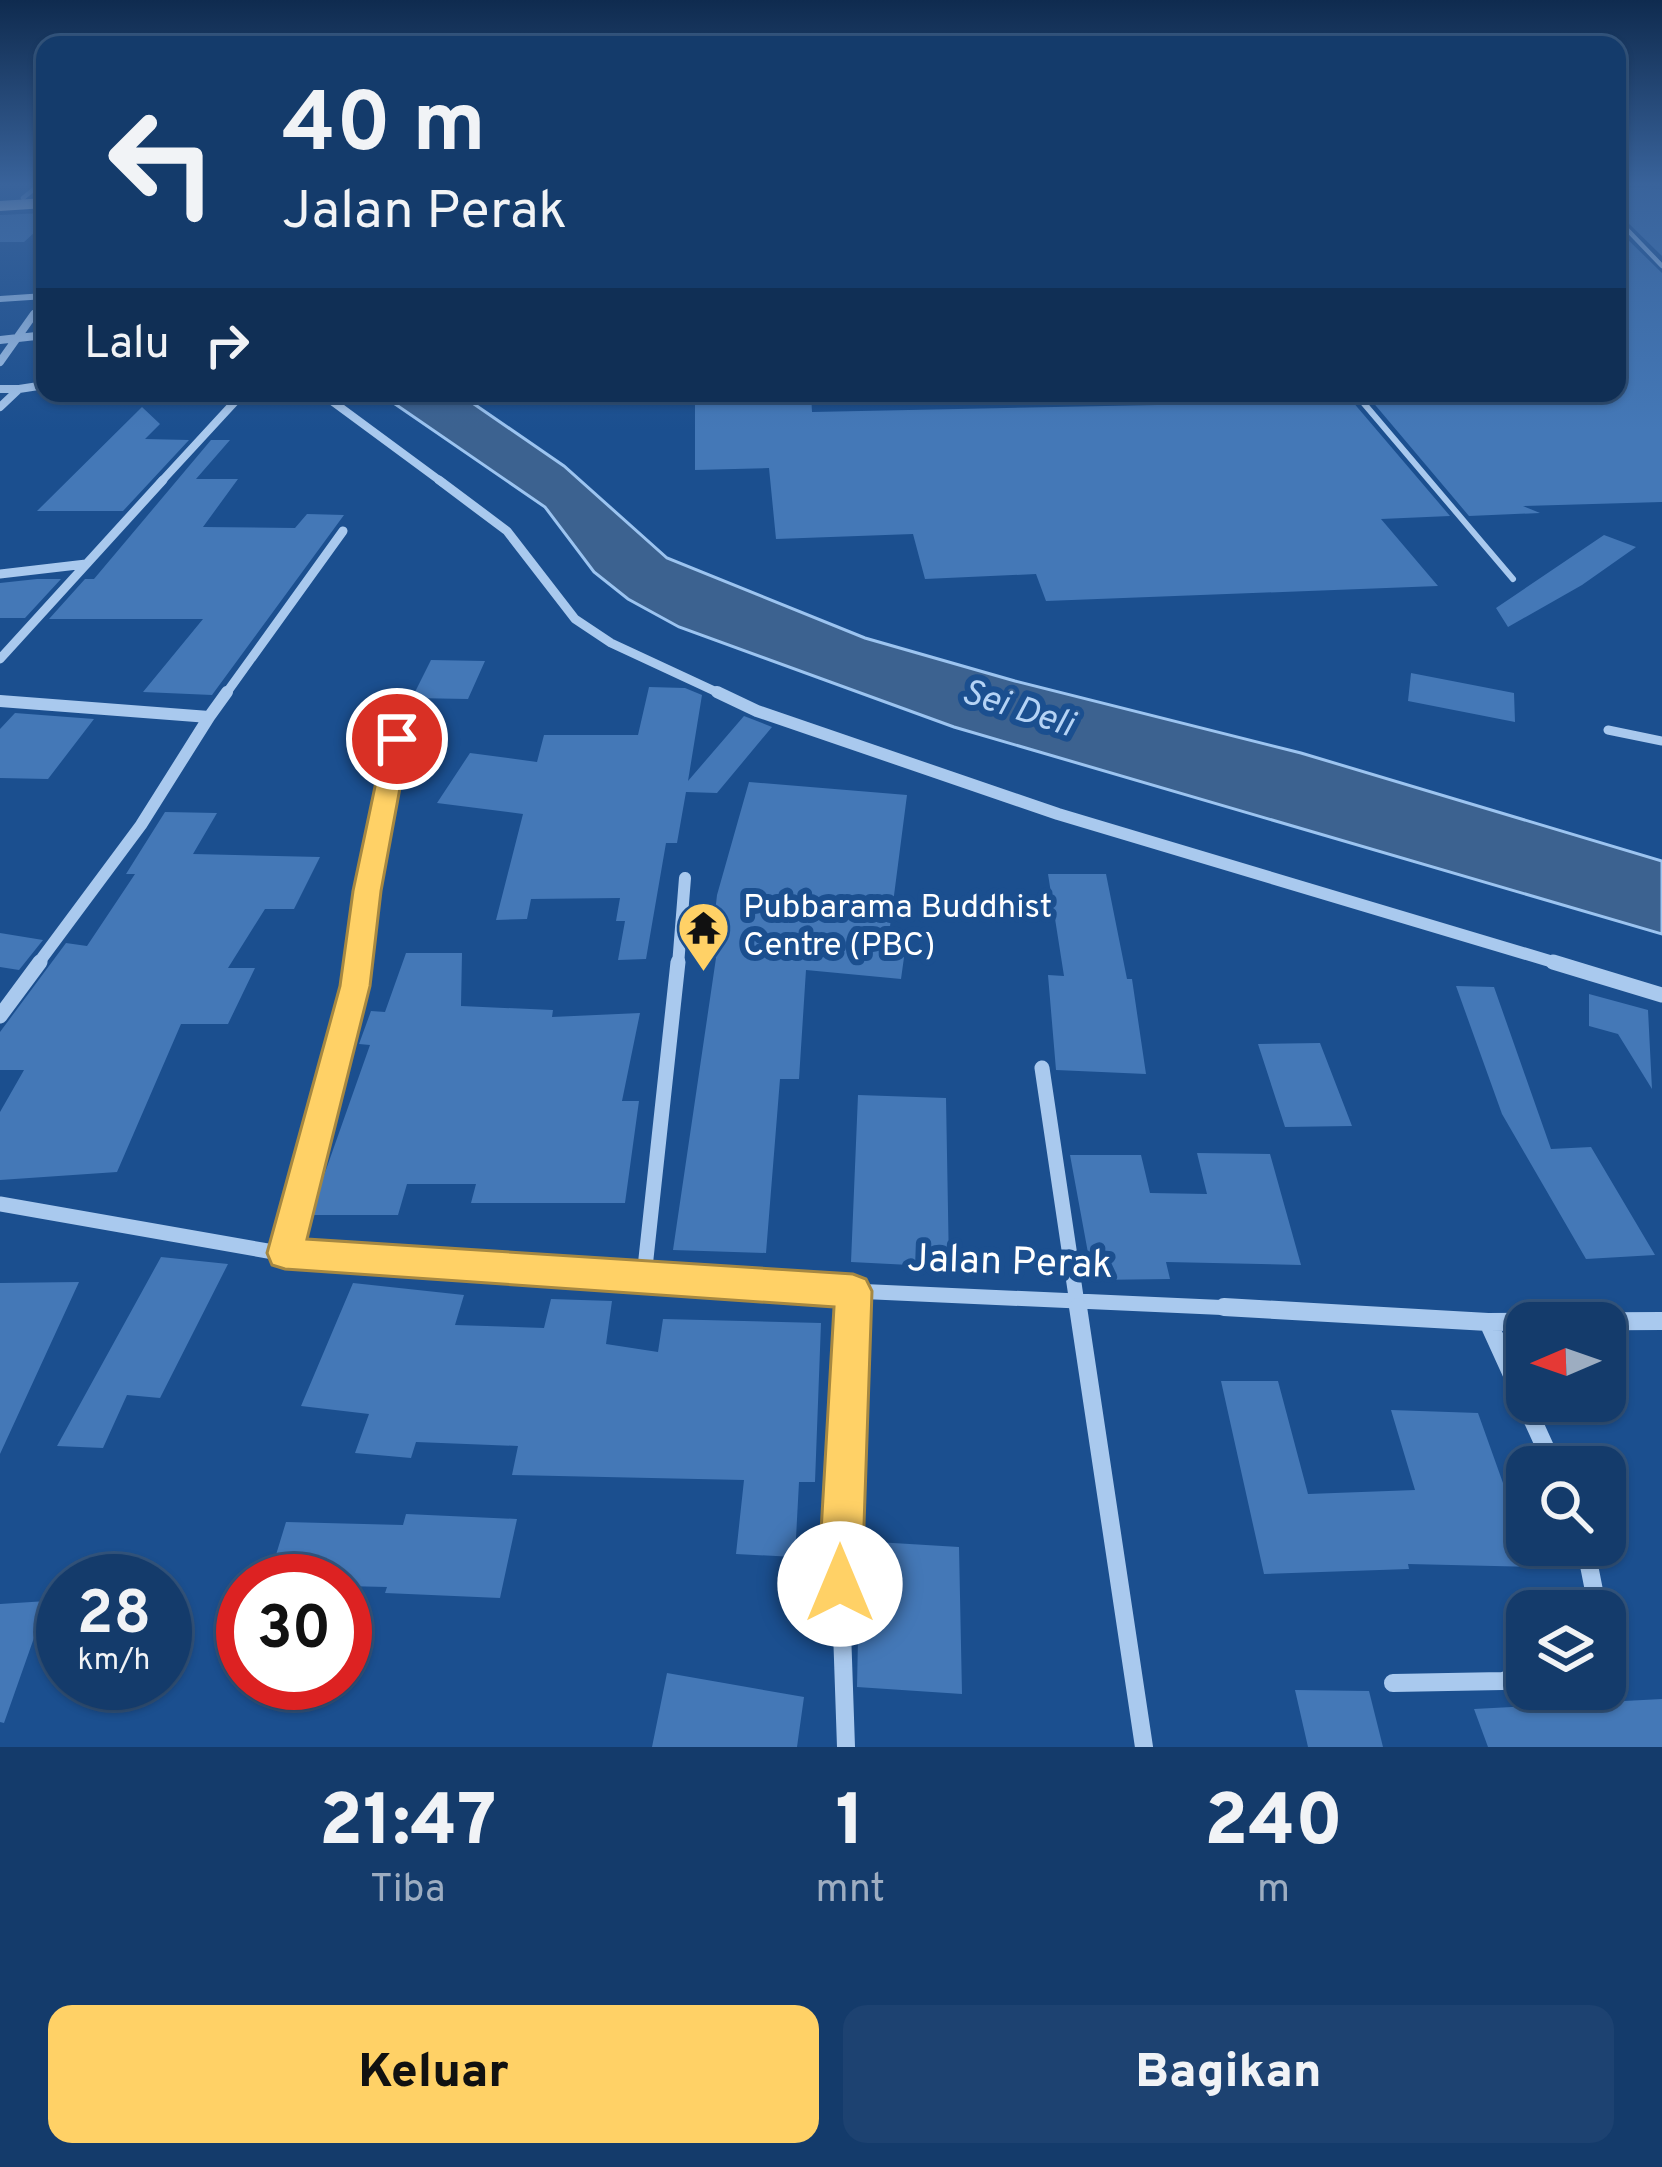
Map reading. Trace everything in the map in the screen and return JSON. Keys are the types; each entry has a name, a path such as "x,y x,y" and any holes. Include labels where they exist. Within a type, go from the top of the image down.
{"street":[{"path":"0,299 36,298"},
{"path":"0,362 36,311"},
{"path":"0,340 36,336"},
{"path":"0,389 36,386"},
{"path":"0,407 19,388"},
{"path":"0,659 235,402"},
{"path":"333,402 507,530 574,619 611,643 758,711 1058,814 1662,995"},
{"path":"0,1016 141,825 209,717 343,531"},
{"path":"0,574 87,564"},
{"path":"0,700 209,717"},
{"path":"285,1253 355,986 367,891 397,739"},
{"path":"644,1276 671,1057 685,878"},
{"path":"1042,1068 1144,1747"},
{"name":"Jalan Perak","path":"0,1204 285,1253 853,1291 1073,1298 1488,1322 1662,1321"},
{"path":"846,1747 839,1543 853,1291"},
{"path":"1488,1322 1544,1446"},
{"path":"1393,1683 1506,1680"}],"lane":[{"path":"1362,402 1513,579"},
{"path":"1608,730 1662,741"}],"water":[{"name":"Sei Deli","path":"392,402 471,402 564,466 667,558 865,638 1301,753 1662,861 1662,934 954,727 679,627 628,599 594,572 545,507"}],"building":[{"path":"1626,267 1655,267 1662,273 1662,502 1523,506 1540,513 1469,516 1373,402 1626,402"},
{"path":"695,402 811,402 812,412 1353,402 1450,516 1381,519 1438,586 1046,601 1036,574 925,579 913,534 776,539 769,468 695,470"},
{"path":"142,407 160,424 145,439 189,440 123,511 37,511"},
{"path":"211,440 230,440 196,479 238,479 203,527 295,528 307,514 344,515 212,695 143,692 203,619 49,619 85,579 94,579"},
{"path":"1604,535 1636,547 1582,585 1508,627 1496,608"},
{"path":"61,579 25,618 0,618 0,583"},
{"path":"431,660 485,661 468,699 412,698"},
{"path":"1411,673 1514,693 1515,722 1408,701"},
{"path":"649,687 685,688 702,695 688,781 744,716 772,727 717,793 686,792 677,843 666,843 646,959 618,960 625,921 616,921 620,898 531,899 527,919 496,920 523,814 437,803 470,753 537,762 544,735 638,735"},
{"path":"15,713 94,719 48,779 0,778 0,729"},
{"path":"749,782 907,795 889,934 907,936 901,979 806,970 799,1079 780,1079 766,1253 673,1250 716,958 710,957 717,895"},
{"path":"165,812 217,813 193,854 320,857 294,909 265,909 228,968 255,968 228,1024 181,1024 117,1172 0,1180 0,1112 24,1070 0,1070 0,1032 66,943 87,946 135,874 126,874"},
{"path":"1048,874 1106,874 1127,979 1132,979 1146,1074 1056,1070 1048,975 1064,976"},
{"path":"0,933 43,940 19,970 0,967"},
{"path":"406,953 462,953 461,1006 553,1010 552,1017 640,1013 622,1101 639,1101 625,1203 471,1203 476,1184 407,1184 398,1215 310,1215 370,1045 359,1044 371,1011 385,1012"},
{"path":"1456,986 1494,987 1551,1149 1591,1147 1655,1255 1586,1259 1502,1114"},
{"path":"1589,994 1648,1010 1652,1089 1618,1034 1589,1026"},
{"path":"1320,1043 1352,1126 1285,1127 1258,1044"},
{"path":"858,1095 946,1098 949,1267 851,1262"},
{"path":"1197,1153 1270,1154 1301,1265 1166,1262 1170,1279 1093,1280 1070,1155 1141,1155 1150,1193 1207,1194"},
{"path":"161,1257 228,1264 160,1398 127,1395 103,1448 57,1446"},
{"path":"79,1282 0,1454 0,1283"},
{"path":"353,1283 464,1295 455,1325 544,1328 551,1299 612,1301 606,1344 658,1352 663,1319 821,1323 815,1482 799,1482 795,1557 736,1554 744,1480 512,1475 518,1446 416,1442 411,1458 355,1453 369,1414 301,1406"},
{"path":"1221,1381 1278,1381 1308,1494 1415,1490 1391,1410 1478,1413 1506,1491 1506,1566 1533,1567 1408,1564 1409,1569 1264,1574"},
{"path":"406,1514 517,1519 500,1598 385,1593 387,1587 372,1587 372,1554 276,1554 286,1522 403,1525"},
{"path":"860,1541 959,1547 962,1694 857,1687"},
{"path":"36,1602 36,1632 4,1723 0,1722 0,1604"},
{"path":"667,1673 804,1697 797,1747 652,1747"},
{"path":"1295,1690 1369,1691 1383,1747 1308,1747"},
{"path":"1662,1699 1662,1747 1488,1747 1474,1709 1626,1710 1626,1701"}],"place":[{"name":"Pubbarama Buddhist Centre (PBC)","path":"704,974"}],"route":[{"path":"397,739 367,891 355,986 285,1253 853,1291 840,1584"}]}
